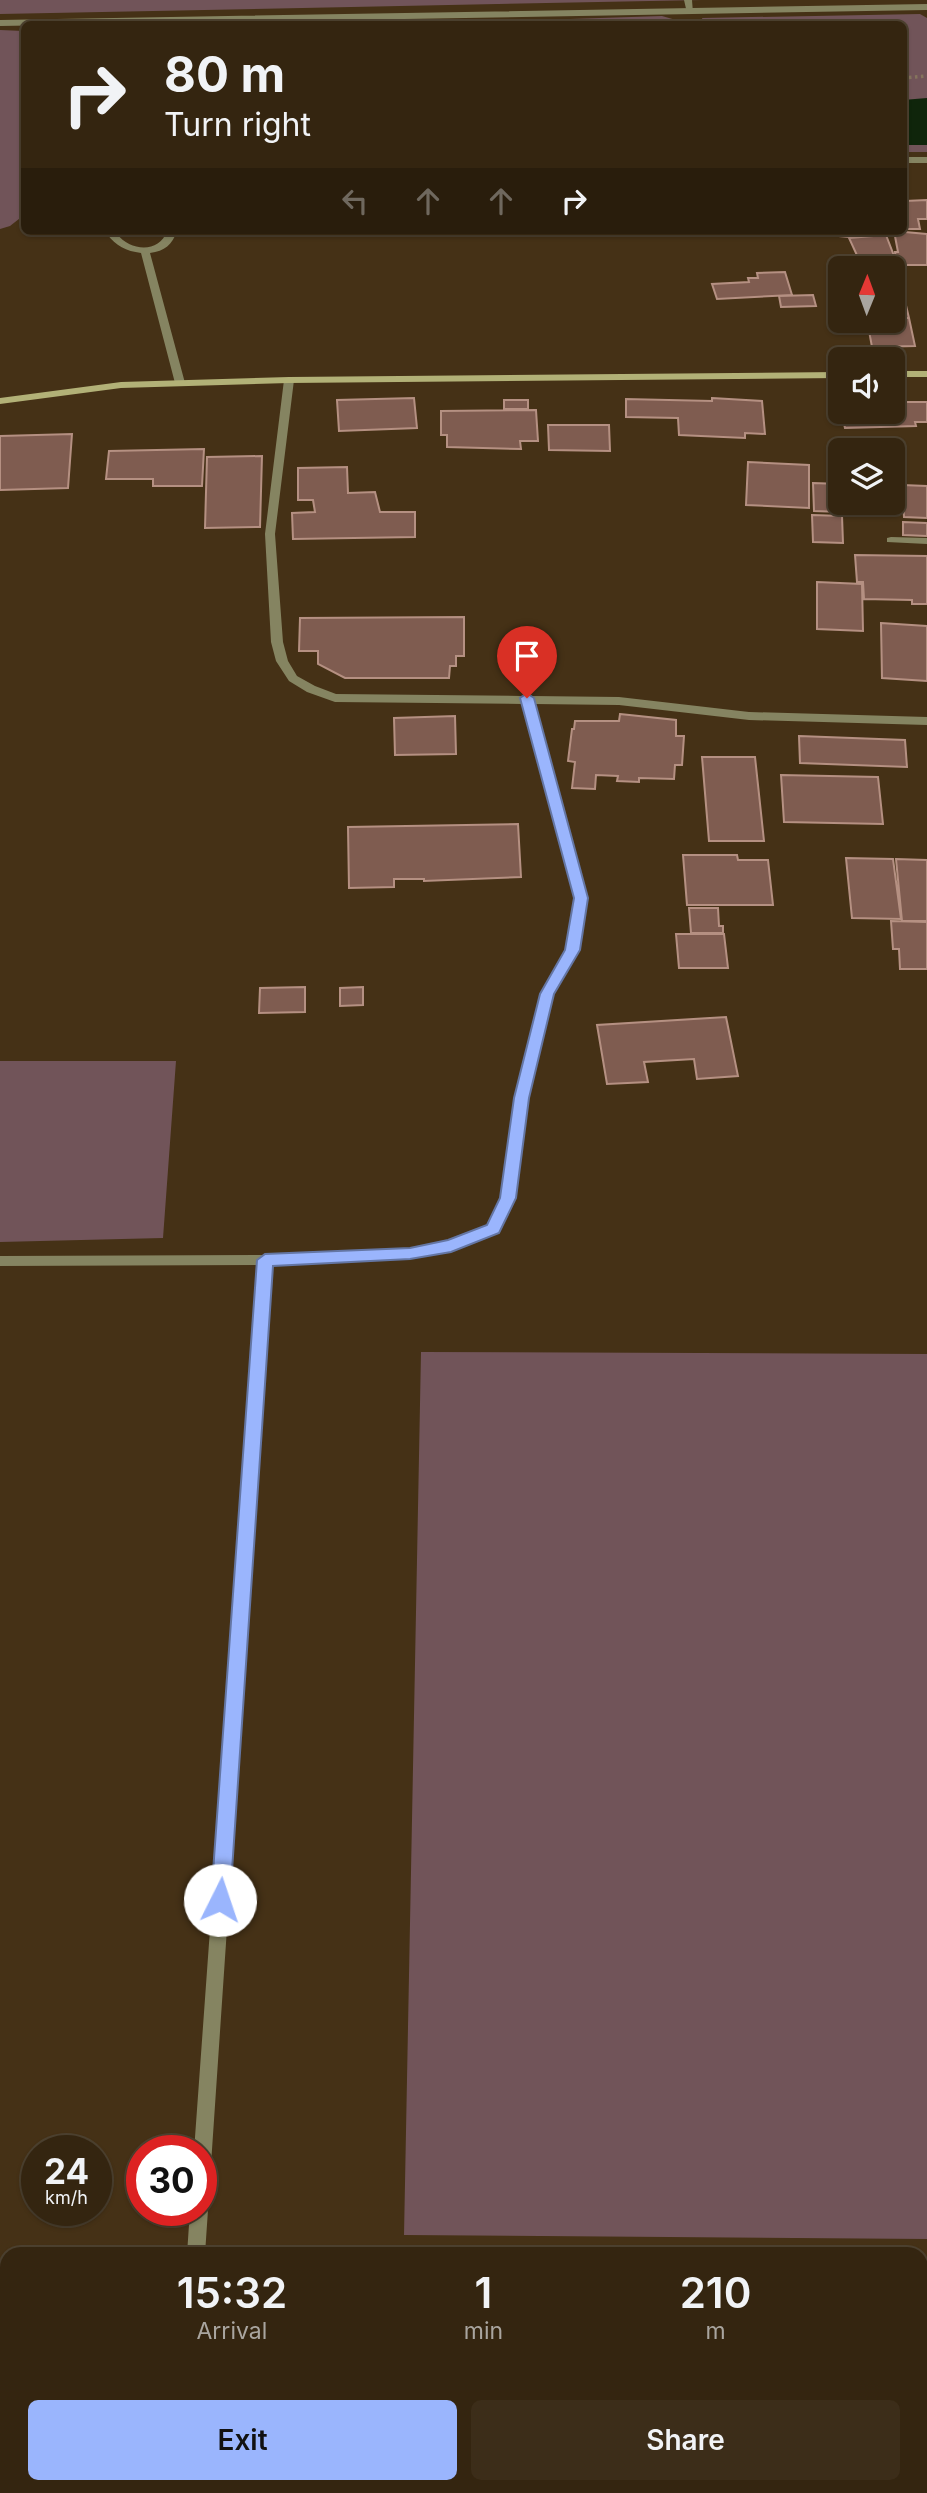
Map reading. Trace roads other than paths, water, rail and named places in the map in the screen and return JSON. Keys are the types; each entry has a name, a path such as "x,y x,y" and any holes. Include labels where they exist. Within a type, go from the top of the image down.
{"street":[{"path":"688,0 690,11"},
{"path":"115,21 927,7"},
{"path":"0,23 21,23"},
{"path":"907,160 927,160"},
{"path":"113,235 125,247 145,251 165,245 171,235"},
{"path":"145,251 180,383"},
{"path":"0,401 121,385 180,383 828,374"},
{"path":"905,374 927,374"},
{"path":"289,380 270,534 277,642 282,661 293,678 311,689 335,698 619,701 749,716 927,721"},
{"path":"891,540 927,541"},
{"path":"0,1261 265,1260 410,1254 451,1246 493,1229 508,1198 522,1098 547,994 573,950 581,898 527,698"},
{"path":"204,2135 265,1260"},
{"path":"196,2247 198,2226"}]}
